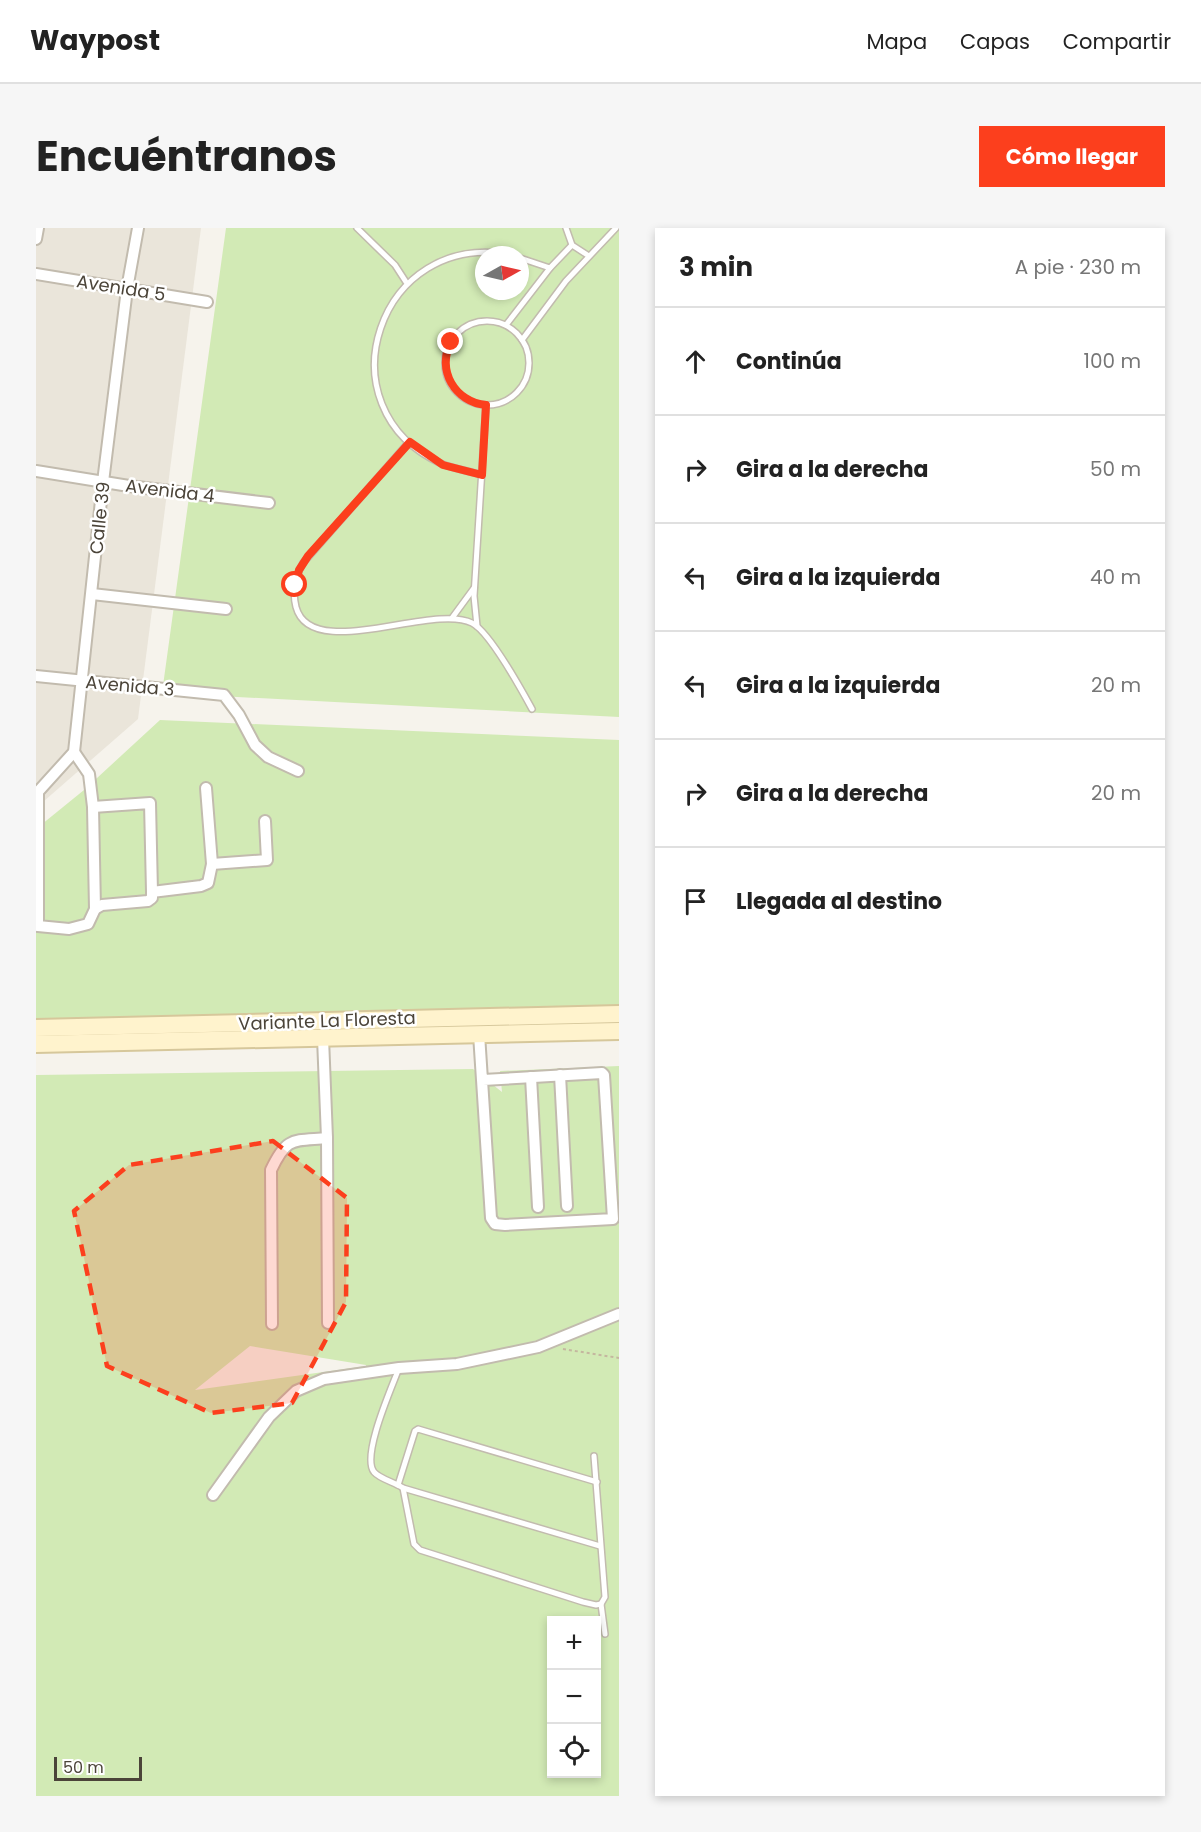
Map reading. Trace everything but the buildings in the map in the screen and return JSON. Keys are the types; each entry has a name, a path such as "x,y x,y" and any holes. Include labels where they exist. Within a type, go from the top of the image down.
{"main road":[{"name":"Variante La Floresta","path":"36,1028 619,1014"},
{"path":"467,1017 472,1035"},
{"name":"Variante La Floresta","path":"36,1044 619,1031"}],"street":[{"path":"36,239 38,228"},
{"name":"Calle 39","path":"74,752 127,289 138,228"},
{"name":"Avenida 5","path":"36,274 207,302"},
{"name":"Avenida 4","path":"36,471 269,503"},
{"path":"92,594 226,609"},
{"name":"Avenida 3","path":"36,676 224,695 239,715 255,745 268,757 298,771"},
{"path":"74,752 89,774 93,807 95,909 88,924 69,929 38,926 37,793 74,752"},
{"path":"152,892 201,886 208,883 212,864 206,788"},
{"path":"93,807 150,803 152,892 152,898 148,901 102,905 95,909"},
{"path":"212,864 267,860 265,821"},
{"path":"472,1035 483,1080 491,1218 495,1224 613,1219 605,1078 602,1073 483,1080"},
{"path":"323,1038 327,1138 328,1323"},
{"path":"560,1075 567,1206"},
{"path":"531,1077 538,1207"},
{"path":"272,1324 271,1170 280,1151 291,1142 327,1138"},
{"path":"213,1495 269,1417 296,1391 324,1379 399,1368 457,1364 538,1347 619,1314"}],"lane":[{"path":"357,228 395,265 406,282"},
{"path":"566,228 572,245 589,256"},
{"path":"522,340 566,281 616,228"},
{"path":"506,326 550,268 572,245"},
{"path":"475,253 451,257 425,267 406,282 394,299 381,325 374,361 376,383 386,413 410,442 443,465 482,475"},
{"path":"529,261 550,268"},
{"path":"487,321 506,326 515,331 522,340 529,361 528,371 523,384 515,394 507,399 486,405 467,399 455,389 446,371 447,353 457,334 470,324 487,321"},
{"path":"477,626 474,604 486,405"},
{"path":"410,442 303,563 295,585 299,615 308,625 328,632 452,618 466,620 477,626 494,647 532,709"},
{"path":"452,618 476,586"},
{"path":"399,1368 374,1438 371,1450 373,1470 400,1486 600,1546"},
{"path":"597,1482 418,1429 415,1431 400,1486 414,1544 420,1550 583,1602 601,1604"},
{"path":"594,1456 605,1597 601,1604 605,1634"}],"path":[{"path":"560,1349 619,1358"}],"highlighted area":[{"path":"273,1141 347,1198 346,1302 292,1403 211,1413 107,1366 74,1211 129,1165"}],"shaded area":[{"path":"36,228 201,228 138,719 36,808"}],"green space":[{"path":"226,228 619,228 619,717 162,693"},
{"path":"160,720 619,740 619,1009 36,1025 36,829 84,790"},
{"path":"619,1066 619,1796 36,1796 36,1075 473,1069 502,1092 500,1071","holes":["250,1346 366,1366 195,1390"]}],"route":[{"path":"295,585 299,570 308,556 410,442 443,465 482,475 486,405 467,399 456,391 450,382 446,371 446,355 451,342"}]}
